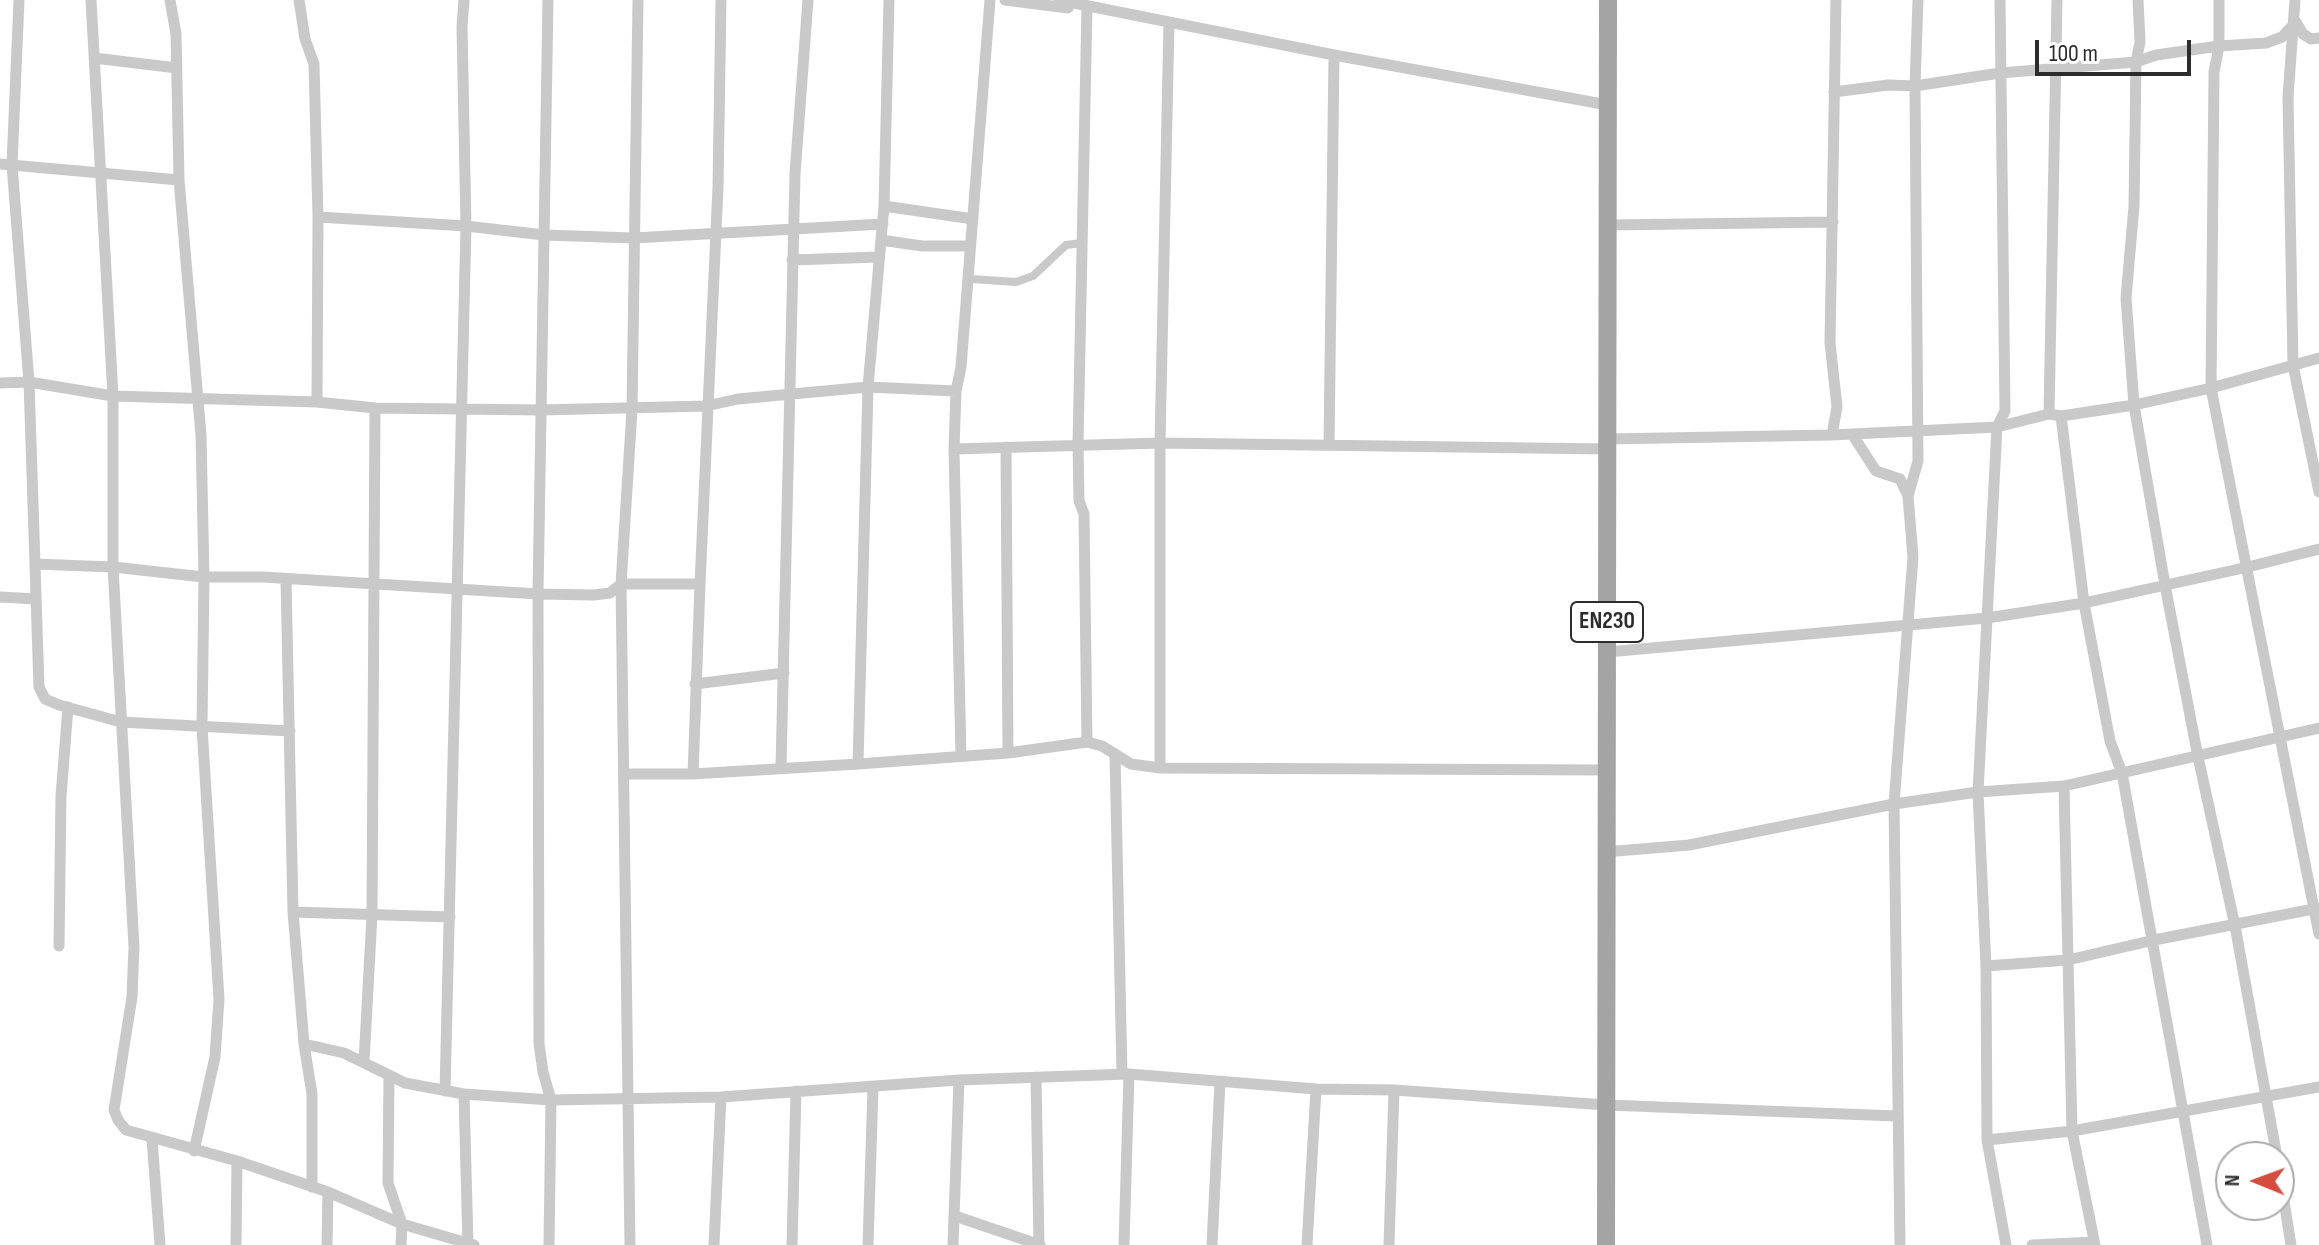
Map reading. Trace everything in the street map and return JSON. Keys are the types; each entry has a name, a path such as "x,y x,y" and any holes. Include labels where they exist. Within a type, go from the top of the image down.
{"main road":[{"name":"EN230","path":"1606,1245 1608,0"}],"street":[{"path":"19,0 6,164 29,382 39,687 45,699 121,722 290,731"},
{"path":"91,0 113,396 113,567 134,959 132,997 114,1110 126,1130 237,1161 328,1192 402,1224 470,1245 464,1094"},
{"path":"170,0 176,34 179,180 198,397 204,577 202,727 219,999 215,1057 194,1151"},
{"path":"299,0 305,39 314,64 318,217 317,402"},
{"path":"445,1091 466,226 464,0"},
{"path":"548,0 538,594 539,1043 551,1100 549,1245"},
{"path":"630,1245 621,584 632,410 638,0"},
{"path":"693,774 706,406 716,234 721,0"},
{"path":"781,767 793,228 808,0"},
{"path":"858,764 868,387 884,206 889,0"},
{"path":"961,756 954,449 956,391 961,367 990,0"},
{"path":"1005,0 1138,16 1608,105"},
{"path":"1059,0 1087,8"},
{"path":"1138,0 1138,16"},
{"path":"1832,435 1837,407 1830,343 1836,0"},
{"path":"1908,496 1918,461 1915,86 1918,0"},
{"path":"2000,0 2005,411 1997,427 1978,792 1986,966 1987,1140 2006,1245"},
{"path":"2057,0 2055,415 2084,603 2110,741 2122,773 2154,940 2207,1245"},
{"path":"2138,0 2140,42 2136,62 2134,206 2126,298 2134,405 2165,585 2235,926 2275,1141"},
{"path":"2219,0 2219,46 2214,72 2211,388 2317,909 2319,934"},
{"path":"2295,0 2296,22 2288,97 2293,365 2319,492"},
{"path":"1087,8 1078,444 1079,501 1084,514 1087,742"},
{"path":"1160,768 1160,443 1169,22"},
{"path":"1834,92 1888,85 1915,86 2000,73 2136,62 2156,55 2266,43 2282,37 2296,22"},
{"path":"2296,22 2303,34 2311,39 2319,38"},
{"path":"1329,445 1334,55"},
{"path":"94,58 177,68"},
{"path":"6,164 179,180"},
{"path":"884,206 973,219"},
{"path":"318,217 466,226 544,235 634,238 883,224"},
{"path":"1609,225 1833,222"},
{"path":"881,240 922,246 970,246"},
{"path":"971,279 1016,282 1033,276 1066,245 1082,243"},
{"path":"792,260 879,257"},
{"path":"954,449 1160,443 1606,444 1997,427 2055,415 2134,405 2211,388 2319,358"},
{"path":"0,383 29,382 113,396 317,402 375,408 541,410 706,406 738,399 868,387 956,391"},
{"path":"364,1062 372,915 375,408"},
{"path":"1852,434 1876,471 1900,479 1908,496 1913,557 1894,804 1900,1245"},
{"path":"1006,447 1008,753"},
{"path":"1607,652 1987,618 2084,603 2319,549"},
{"path":"35,564 113,567 204,577 538,594 594,595 610,593 621,584 700,584"},
{"path":"286,579 293,912 304,1044 312,1094 312,1187"},
{"path":"0,597 36,599"},
{"path":"695,684 784,673"},
{"path":"59,946 61,796 68,707"},
{"path":"1605,852 1689,845 1894,804 1978,792 2064,786 2319,728"},
{"path":"624,774 693,774 858,764 1008,753 1087,742 1102,746 1131,764 1160,768 1605,770"},
{"path":"1115,755 1126,1074 1124,1245"},
{"path":"2032,1245 2094,1244 2072,1131 2064,786"},
{"path":"1986,966 2068,960 2317,909"},
{"path":"293,912 450,917"},
{"path":"304,1044 329,1048 364,1062 389,1077 445,1091 551,1100 721,1097 959,1080 1126,1074 1316,1089 1394,1090 1606,1105 1897,1116"},
{"path":"389,1077 388,1183 402,1224 401,1245"},
{"path":"955,1216 1040,1245 1036,1077"},
{"path":"953,1245 959,1080"},
{"path":"1212,1245 1220,1082"},
{"path":"1987,1140 2072,1131 2181,1109 2319,1087"},
{"path":"868,1245 873,1088"},
{"path":"1307,1245 1316,1089"},
{"path":"1389,1245 1394,1090"},
{"path":"792,1245 796,1091"},
{"path":"714,1245 721,1097"},
{"path":"152,1139 160,1245"},
{"path":"236,1245 237,1161"},
{"path":"327,1245 328,1192"},
{"path":"2287,1221 2291,1245"}]}
